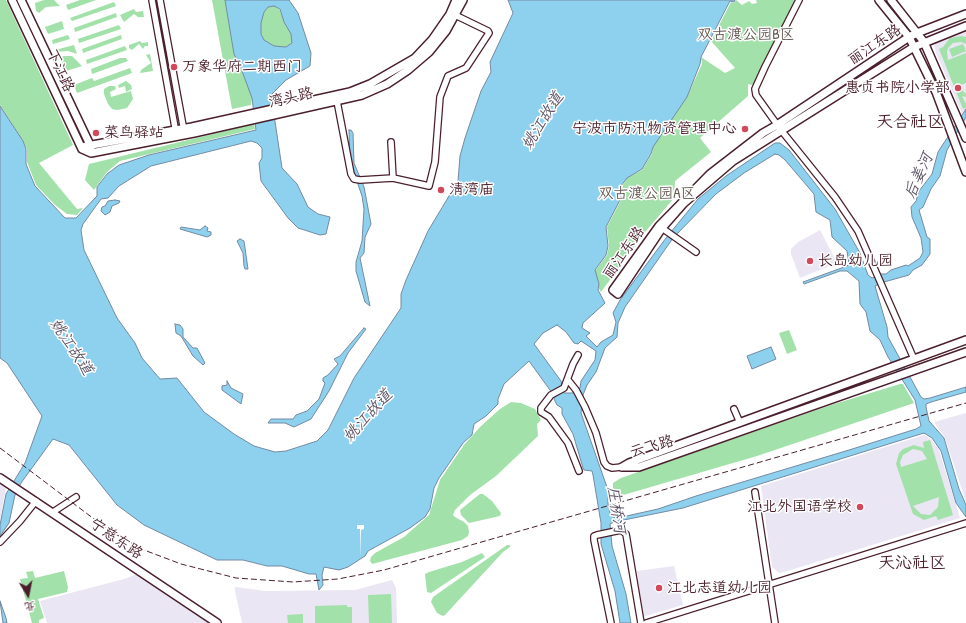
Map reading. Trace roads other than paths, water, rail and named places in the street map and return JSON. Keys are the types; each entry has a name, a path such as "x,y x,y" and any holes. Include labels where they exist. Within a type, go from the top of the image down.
{"main road":[{"name":"下江路","path":"12,0 87,151"},
{"name":"下江路","path":"21,0 90,144 87,151"},
{"name":"湾头路","path":"275,112 350,92 370,84 415,58 432,40 450,14 456,0"},
{"name":"湾头路","path":"90,144 184,132 362,95 387,84 408,70 429,52 446,31 463,0"},
{"path":"879,0 909,38 914,47 936,92 966,172"},
{"path":"891,0 924,42 966,136"},
{"name":"丽江东路","path":"661,228 618,294 613,290 661,228 684,203 733,161 916,33 966,14"},
{"name":"丽江东路","path":"779,128 914,47 966,26"},
{"name":"湾头路","path":"87,151 176,133"},
{"name":"云飞路","path":"622,467 629,463 966,340"},
{"name":"云飞路","path":"622,467 640,467 966,352"},
{"name":"宁慈东路","path":"1,478 36,500 217,623"}],"street":[{"path":"152,0 176,133"},
{"path":"160,0 184,132"},
{"path":"799,0 760,86 755,89 758,100 835,197 858,231 886,292 912,360"},
{"path":"337,101 351,174 354,179 393,178 429,186 435,162 440,97 448,76 466,68 489,33 488,30 455,15"},
{"path":"172,109 180,110"},
{"path":"391,142 393,178"},
{"path":"661,228 696,252"},
{"path":"578,355 564,388 551,395 541,408 541,412 549,417 568,444 579,471"},
{"path":"568,380 576,390 585,406 596,433 604,462 607,466 612,468 622,467"},
{"path":"734,409 740,423"},
{"path":"755,492 775,623"},
{"path":"53,512 76,496"},
{"path":"0,542 20,521 36,500"},
{"path":"646,623 963,524"},
{"path":"611,623 594,536 621,530 626,534 641,623"}],"water":[{"name":"姚江故道","path":"225,0 289,0 298,13 311,53 310,66 286,80 271,95 282,168 297,184 308,207 318,214 330,217 326,234 320,235 298,228 288,218 261,181 259,163 262,158 262,148 257,143 251,141 151,166 119,186 108,198 101,199 83,224 81,230 84,250 117,318 135,343 142,358 160,379 177,378 204,412 234,434 254,446 275,452 286,451 317,441 328,430 354,378 401,308 401,294 406,280 428,231 458,181 460,156 465,138 481,91 491,72 490,62 513,13 508,0 735,0 734,2 730,1 701,57 700,64 687,97 653,147 651,154 642,169 627,178 621,186 621,198 606,227 608,246 606,255 595,270 599,284 598,290 605,303 583,323 582,328 590,333 586,336 597,347 601,342 613,335 616,322 613,313 620,300 666,238 698,199 726,176 775,143 780,143 789,150 835,209 860,253 868,275 872,278 881,274 886,274 891,270 906,265 908,266 920,258 923,252 921,238 912,217 911,207 916,201 919,191 932,174 938,152 966,109 966,117 947,150 940,176 931,189 923,207 919,210 927,237 930,239 930,254 922,265 913,270 909,275 875,286 887,327 888,337 921,397 924,399 930,398 966,387 966,392 931,402 926,404 926,407 929,421 944,438 959,489 966,505 966,517 956,503 941,451 932,438 924,433 683,508 614,522 610,524 612,546 626,594 631,623 620,623 615,591 601,544 601,523 592,471 584,470 573,434 562,414 562,408 557,405 554,399 555,397 529,361 504,384 498,399 498,404 486,416 474,424 472,435 463,443 439,478 434,488 430,509 425,517 410,528 368,551 365,556 348,567 339,570 324,567 322,575 323,585 319,590 316,574 309,574 282,566 267,566 243,560 217,560 144,525 117,505 69,445 53,439 21,483 15,495 9,523 0,536 0,525 6,494 25,463 42,416 7,363 0,358 0,106 23,141 26,149 26,164 35,186 65,218 76,218 97,196 97,187 107,174 119,165 149,155 256,130 252,98 234,54","holes":["274,6 280,9 284,22 291,34 292,43 286,47 274,46 264,40 261,34 261,23 264,12 268,7","775,154 779,155 814,194 816,212 830,220 832,237 847,251 849,264 803,282 804,284 840,271 847,271 859,281 860,304 866,312 870,331 880,340 888,357 915,400 921,426 916,429 658,509 622,517 613,517 610,513 608,504 608,490 581,413 583,395 587,385 596,372 605,348 617,337 618,323 625,307 673,238 716,194 744,173","557,325 566,332 574,343 578,344 581,341 596,351 595,360 581,381 580,388 572,393 564,393 561,381 534,344 543,333"]},
{"path":"349,130 353,133 354,163 364,187 371,224 365,237 364,253 360,258 370,306 365,302 356,271 356,262 362,241 364,209 362,196 350,161"},
{"path":"108,201 120,201 112,206 110,212 105,215 101,211 102,207 105,206"},
{"path":"205,226 208,228 207,231 211,232 211,235 207,237 180,229 181,227 200,230"},
{"path":"240,239 244,241 248,269 245,269 243,253 237,241"},
{"path":"175,324 180,325 183,329 183,337 193,348 197,348 205,363 203,365 193,356 181,336 176,333"},
{"path":"364,328 366,329 348,353 329,391 311,419 294,427 285,423 268,423 271,419 293,419 296,415 307,411 319,399 325,383 323,378 328,375 338,364 334,359 340,356"},
{"path":"771,347 776,359 752,369 747,356"},
{"path":"227,381 231,388 243,394 241,404 222,390 222,386 227,385"},
{"path":"0,601 6,618 7,623 3,623"}],"railway":[{"path":"0,448 110,531 144,550 181,564 236,578 293,582 338,579 384,570 966,403"}],"place":[{"name":"万象华府二期西门","path":"174,67"},
{"name":"惠贞书院小学部","path":"958,88"},
{"name":"宁波市防汛物资管理中心","path":"745,129"},
{"name":"菜鸟驿站","path":"96,133"},
{"name":"清湾庙","path":"441,190"},
{"name":"长岛幼儿园","path":"810,261"},
{"name":"江北外国语学校","path":"860,507"},
{"name":"江北志道幼儿园","path":"659,588"}],"district":[{"name":"天合社区","path":"910,122"},
{"name":"天沁社区","path":"912,563"}],"park label":[{"name":"双古渡公园B区","path":"746,35"},
{"name":"双古渡公园A区","path":"647,194"}],"water label":[{"name":"后姜河","path":"919,176"},
{"name":"庄桥河","path":"616,510"}]}
